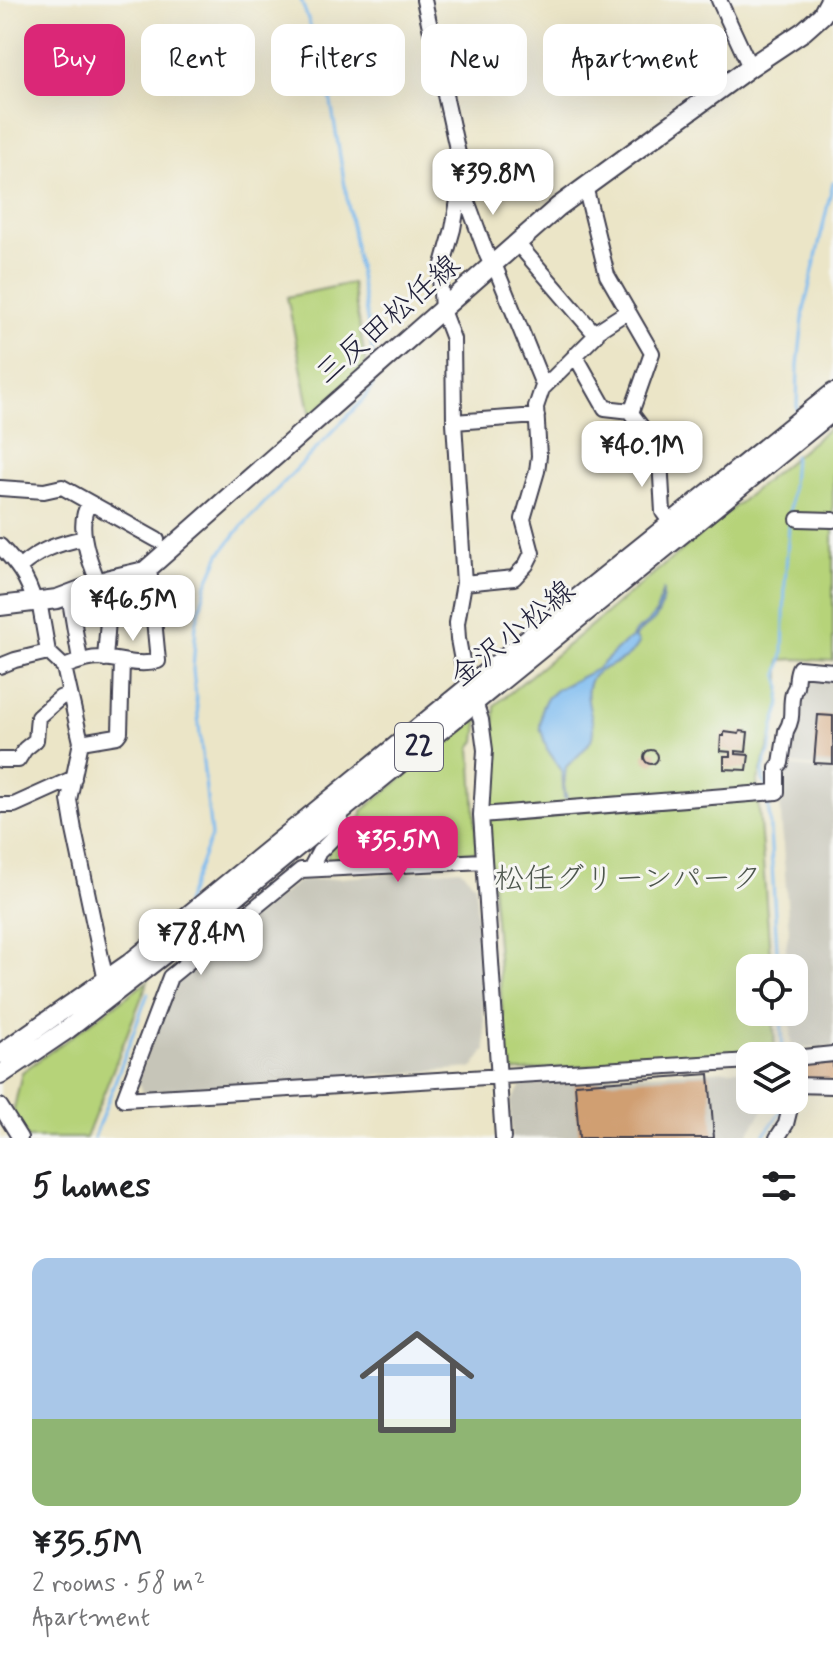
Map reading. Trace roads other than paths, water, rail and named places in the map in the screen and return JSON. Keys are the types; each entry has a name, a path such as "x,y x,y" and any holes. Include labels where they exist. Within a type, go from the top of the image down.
{"main road":[{"name":"三反田松任線","path":"0,606 69,595 145,571 558,207 804,31 822,15 830,0"},
{"name":"金沢小松線","path":"0,1075 106,1000 336,815 569,605 833,393"},
{"name":"金沢小松線","path":"0,1054 142,954 354,780 473,694 833,411"}],"street":[{"path":"424,0 459,158 461,183 453,229 440,275 442,310 453,339 454,422 464,583 457,623 458,639 463,666 481,720 485,750 481,815 503,1138"},
{"path":"719,0 750,67"},
{"path":"461,183 487,255 544,387"},
{"path":"585,186 607,275 652,353 631,413 660,459 663,512 672,524"},
{"path":"464,583 514,578 526,565 532,553 523,519 539,456 536,407 544,387 596,335 517,243"},
{"path":"594,333 628,311"},
{"path":"575,355 605,408 631,411"},
{"path":"454,422 537,416"},
{"path":"0,488 44,491 62,487 157,540"},
{"path":"90,503 84,510 84,538 108,620 105,659"},
{"path":"798,519 833,520"},
{"path":"20,567 32,556 55,544 84,538"},
{"path":"0,546 20,567 30,585 37,601 48,652 64,667 81,742 69,800 106,981"},
{"path":"64,667 80,660 105,659 148,665 158,661 149,567"},
{"path":"69,595 80,660"},
{"path":"0,666 48,652"},
{"path":"81,742 117,736 120,732 122,661"},
{"path":"481,815 777,792 777,768 789,728 796,673 799,668 833,671"},
{"path":"0,760 18,760 36,740 38,717 69,694"},
{"path":"0,805 14,805 74,778"},
{"path":"310,869 319,852 344,827 336,815"},
{"path":"484,861 301,870 170,977 124,1099 736,1062"},
{"path":"808,1057 833,1054"},
{"path":"808,1087 833,1086"},
{"path":"0,1106 20,1138"},
{"path":"777,1138 788,1114"}],"water":[{"path":"663,589 659,612 635,637 639,643 634,651 600,670 591,679 587,695 593,733 586,747 566,767 564,786 567,799 564,798 562,771 547,749 540,727 542,707 557,689 597,669 632,638 656,613"}],"waterway":[{"path":"301,0 325,66 374,361"},
{"path":"797,410 804,310 833,182"},
{"path":"185,903 211,836 193,670 196,624 206,586 220,554 241,527 364,399 374,380"},
{"path":"767,789 763,769 779,711 781,688 778,676 783,654 794,456"},
{"path":"768,796 777,954"},
{"path":"94,1138 148,993"},
{"path":"782,1026 782,1042"},
{"path":"762,1138 779,1114"}],"park label":[{"name":"松任グリーンパーク","path":"628,879"}]}
